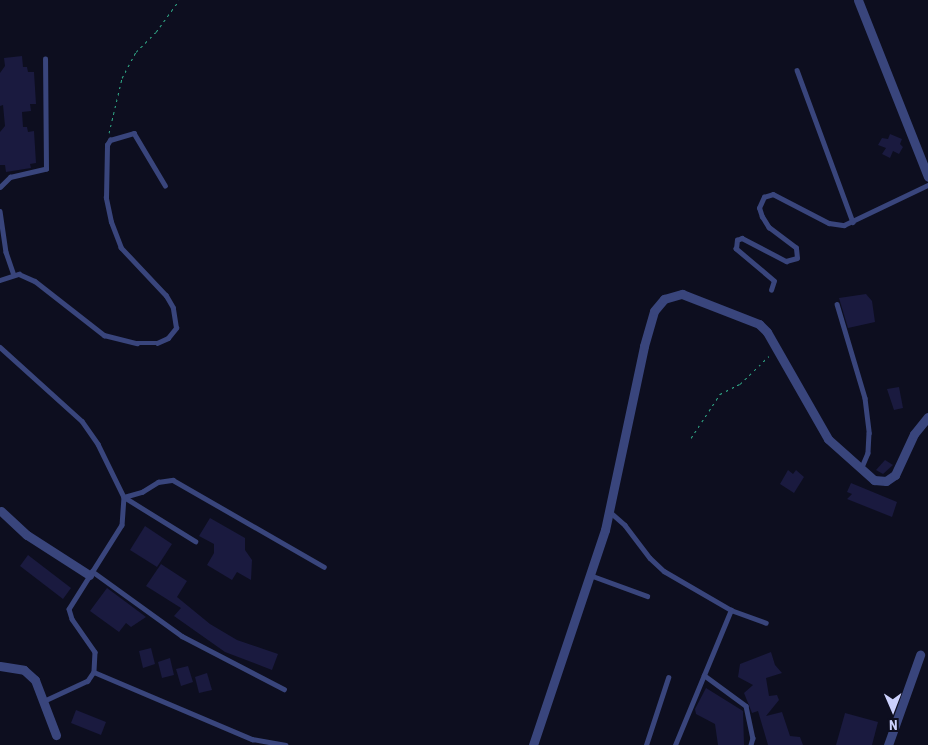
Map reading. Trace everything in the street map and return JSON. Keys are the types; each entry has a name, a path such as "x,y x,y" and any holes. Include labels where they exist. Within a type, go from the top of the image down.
{"street":[{"path":"858,0 928,177"},
{"path":"534,745 590,575 608,510 644,346 659,303 672,294 682,294 750,320 768,332 828,438 862,467 874,480 890,481 896,475 914,434 928,418"},
{"path":"1,511 27,535 90,573"},
{"path":"888,745 920,655"},
{"path":"0,666 24,670 35,680 56,735"}],"lane":[{"path":"0,187 10,177 46,169 45,58"},
{"path":"797,70 853,222"},
{"path":"0,280 14,275 35,281 104,335 136,343 157,342 168,338 176,328 176,316 166,296 121,248 111,222 106,198 107,145 115,137 134,134 165,185"},
{"path":"771,290 774,281 741,256 736,248 737,240 742,238 786,261 797,258 796,248 768,228 762,217 759,208 764,197 772,194 829,223 853,222 928,185"},
{"path":"0,211 6,252 14,275"},
{"path":"837,304 864,398 870,433 868,453 862,467"},
{"path":"0,347 82,421 98,444 124,497 122,525 69,609 72,619 95,652 94,672 88,681 45,702"},
{"path":"124,497 142,492 158,482 173,480 324,567"},
{"path":"124,497 195,541"},
{"path":"608,510 625,525 650,558 664,571 731,610 766,623"},
{"path":"90,573 182,636 284,689"},
{"path":"590,575 647,596"},
{"path":"675,745 731,610"},
{"path":"94,672 252,739 285,745"},
{"path":"704,675 746,706 753,738 750,745"},
{"path":"646,745 668,678"}],"path":[{"path":"107,145 122,78 136,52 156,32 179,0"},
{"path":"691,438 720,394 740,384 776,348"}],"building":[{"path":"22,56 23,67 27,67 28,72 34,72 36,104 30,104 31,111 22,112 23,127 27,127 28,132 34,131 36,163 30,164 31,168 6,172 5,165 0,165 0,132 5,126 3,105 0,106 0,73 5,66 4,58"},
{"path":"890,134 902,139 900,144 903,147 899,154 893,151 890,158 882,154 886,148 878,145 882,138 888,139"},
{"path":"866,294 872,301 875,322 848,328 839,298"},
{"path":"899,387 903,408 894,410 887,389"},
{"path":"885,460 893,465 883,474 876,470"},
{"path":"788,470 793,474 796,470 804,477 794,493 780,484"},
{"path":"851,483 897,502 892,517 847,499 852,494 847,492"},
{"path":"210,518 245,538 245,550 252,560 251,580 237,572 232,580 207,565 214,553 214,544 199,536"},
{"path":"145,526 172,544 157,567 130,550"},
{"path":"28,555 71,588 63,599 20,566"},
{"path":"161,564 187,581 177,597 210,624 237,640 278,654 272,670 225,652 174,616 181,608 146,586"},
{"path":"107,588 146,617 131,627 126,623 119,632 90,611"},
{"path":"151,648 155,664 143,668 139,651"},
{"path":"771,652 775,665 782,673 766,678 769,696 777,695 779,700 766,716 782,712 790,736 800,737 803,745 768,745 758,711 752,713 744,693 753,685 738,677 740,664"},
{"path":"170,658 174,675 162,678 158,662"},
{"path":"188,666 193,682 181,686 176,669"},
{"path":"207,673 212,690 199,693 195,677"},
{"path":"706,688 743,711 744,745 718,745 715,724 696,714 695,709"},
{"path":"76,710 106,722 101,735 71,723"},
{"path":"845,713 878,722 872,745 836,745"}]}
